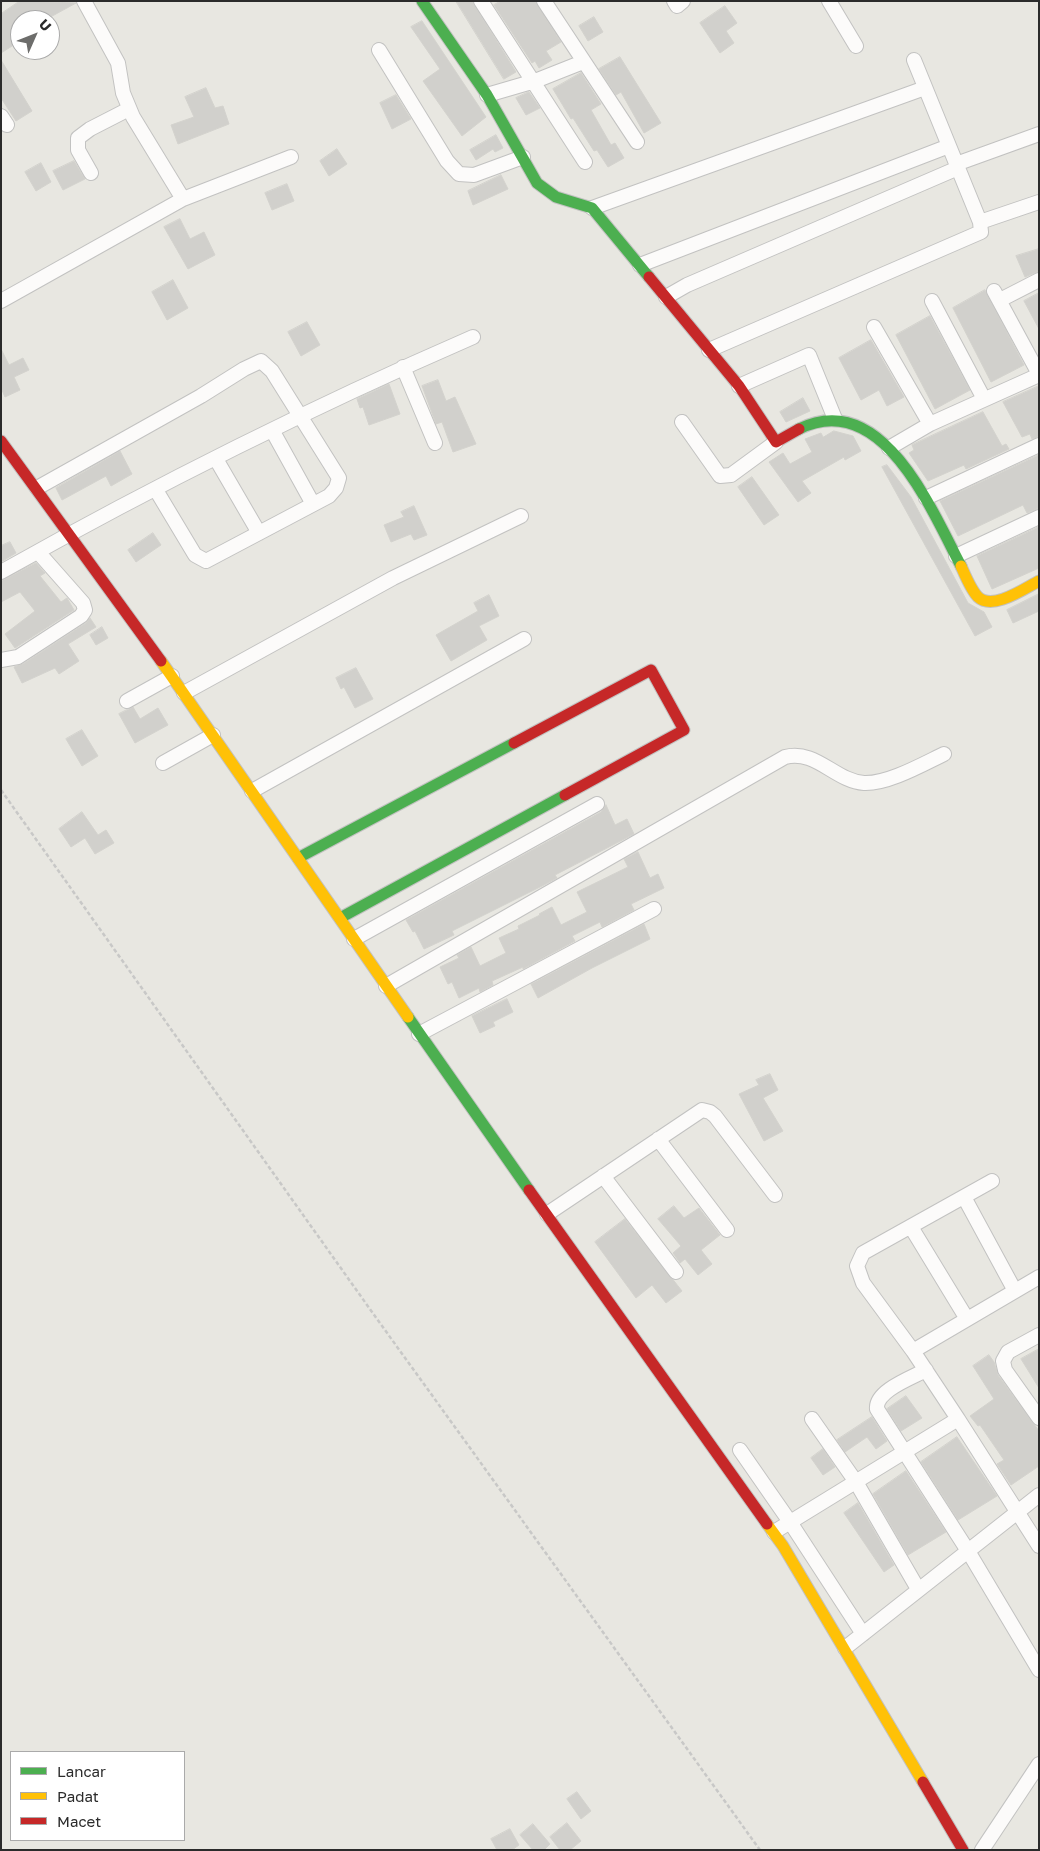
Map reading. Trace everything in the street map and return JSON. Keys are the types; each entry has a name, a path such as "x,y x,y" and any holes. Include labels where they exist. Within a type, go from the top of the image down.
{"street":[{"path":"84,1 118,63 123,93 129,109 183,199"},
{"path":"422,1 487,95 537,182 549,194 560,200 592,208 925,88"},
{"path":"481,1 535,81 585,162"},
{"path":"544,1 637,142"},
{"path":"674,1 677,6 683,1"},
{"path":"829,1 856,46"},
{"path":"379,50 447,161 458,174 474,175 523,158"},
{"path":"709,350 981,232 980,222 914,60"},
{"path":"487,95 535,81 583,62"},
{"path":"90,173 78,150 78,138 90,129 129,109"},
{"path":"666,297 687,285 957,166 1039,134"},
{"path":"640,265 949,146"},
{"path":"1,302 183,199 291,157"},
{"path":"980,222 1039,202"},
{"path":"592,208 739,386 776,442"},
{"path":"889,448 930,424 1039,374 997,295 1039,280"},
{"path":"932,301 984,399"},
{"path":"874,326 930,424"},
{"path":"1,572 299,416 473,336"},
{"path":"739,386 810,355 834,419"},
{"path":"37,488 261,361 268,366 339,478 336,488 329,496 206,561 196,555 156,490"},
{"path":"403,367 434,443"},
{"path":"682,422 716,473 725,477 776,442 805,427 834,419 854,424 889,448 926,498 974,591 983,601 995,602 1039,581"},
{"path":"272,430 314,504"},
{"path":"926,498 1039,445"},
{"path":"3,446 37,488 65,537 167,679 184,693 209,737 252,791 419,1034 774,1532 845,1648 963,1850"},
{"path":"216,459 259,533"},
{"path":"184,693 393,578 521,516"},
{"path":"956,556 1039,517"},
{"path":"1,660 18,657 81,616 85,610 83,603 42,549"},
{"path":"252,791 524,639"},
{"path":"298,858 651,670 684,730 340,918"},
{"path":"132,699 167,679"},
{"path":"163,763 209,737"},
{"path":"386,986 785,757 803,755 853,781 872,783 944,754"},
{"path":"354,939 597,804"},
{"path":"419,1034 654,909"},
{"path":"547,1214 702,1110 710,1112 775,1195"},
{"path":"658,1139 727,1230"},
{"path":"603,1176 676,1272"},
{"path":"992,1181 863,1253 857,1266 863,1283 926,1370 1039,1546"},
{"path":"964,1197 1015,1291"},
{"path":"911,1227 967,1319"},
{"path":"913,1351 1039,1277"},
{"path":"1039,1335 1008,1352 1003,1361 1006,1370 1039,1418"},
{"path":"926,1370 884,1393 877,1401 880,1414 968,1551 1039,1670"},
{"path":"812,1419 856,1482 918,1589"},
{"path":"774,1532 958,1419"},
{"path":"740,1450 790,1522 862,1634"},
{"path":"845,1648 1039,1495"},
{"path":"982,1850 1039,1764"}],"path":[{"path":"1,790 377,1319 760,1850"}],"building":[{"path":"20,1 76,3 60,12 60,10 10,10 10,47 1,53 1,14"},
{"path":"456,1 472,1 516,72 504,79"},
{"path":"501,1 535,1 561,42 546,51 552,60 539,68 535,61 532,63 494,5"},
{"path":"725,6 737,23 726,31 734,43 720,53 700,23"},
{"path":"594,17 603,32 588,41 579,26"},
{"path":"422,21 486,117 462,136 423,81 440,69 411,27"},
{"path":"620,57 661,123 644,133 621,92 616,95 599,69"},
{"path":"1,60 32,111 16,121 1,98"},
{"path":"581,73 601,104 591,110 611,145 615,143 624,158 608,167 597,150 594,151 573,118 571,119 553,89"},
{"path":"206,88 215,108 223,106 229,124 178,144 171,125 194,117 185,97"},
{"path":"529,92 540,108 526,115 516,98"},
{"path":"396,95 411,119 392,129 380,103"},
{"path":"496,135 503,148 495,152 493,149 476,160 470,150"},
{"path":"337,149 347,164 329,176 320,161"},
{"path":"74,161 85,179 63,190 53,171"},
{"path":"41,163 51,182 36,191 25,172"},
{"path":"501,175 508,189 473,205 468,191"},
{"path":"287,184 294,201 272,210 265,193"},
{"path":"180,219 190,239 204,232 215,255 188,269 164,227"},
{"path":"1039,249 1039,271 1025,277 1016,256"},
{"path":"173,280 188,308 167,320 152,292"},
{"path":"985,290 1024,365 991,382 953,308"},
{"path":"1039,293 1039,329 1024,301"},
{"path":"930,316 970,390 935,409 896,335"},
{"path":"307,322 320,345 301,356 288,332"},
{"path":"871,340 904,397 887,406 879,390 861,400 839,358"},
{"path":"1,349 9,365 23,358 29,370 14,377 20,390 5,397 1,388"},
{"path":"438,380 446,401 455,397 476,444 453,452 442,422 436,424 422,386"},
{"path":"389,384 400,414 369,425 363,407 360,408 357,399"},
{"path":"1039,386 1039,436 1032,439 1030,434 1022,437 1003,402"},
{"path":"803,398 810,411 786,422 780,412"},
{"path":"983,412 1002,446 1006,444 1009,449 966,469 964,465 928,481 909,453 914,450 912,445"},
{"path":"834,431 853,436 861,451 845,460 844,457 802,481 811,493 798,502 769,462 783,453 790,464 812,452 805,439 821,433 823,437"},
{"path":"120,451 132,474 111,486 106,476 62,500 56,488"},
{"path":"1039,455 1039,508 1027,513 1023,505 958,536 940,501"},
{"path":"887,465 911,497 968,603 984,612 992,627 975,636 882,467"},
{"path":"752,477 779,515 764,525 738,487"},
{"path":"414,506 427,535 414,540 411,534 391,542 384,525 404,517 401,512"},
{"path":"1039,527 1039,568 992,589 977,556"},
{"path":"153,533 161,545 136,562 128,550"},
{"path":"10,542 16,553 1,562 1,546"},
{"path":"36,563 45,573 40,576 61,602 67,598 74,610 15,648 5,634 35,611 20,592 1,602 1,581"},
{"path":"1039,594 1039,611 1013,623 1007,610"},
{"path":"489,595 499,616 479,626 487,640 451,661 436,635 478,611 474,603"},
{"path":"90,618 96,627 68,644 79,661 59,674 55,668 22,683 14,667 23,664 86,623"},
{"path":"102,627 108,638 96,645 90,635"},
{"path":"356,668 373,699 355,708 344,687 341,689 336,678"},
{"path":"133,707 140,719 158,708 168,725 135,743 119,714"},
{"path":"82,730 98,756 82,766 66,739"},
{"path":"606,805 615,825 627,819 634,834 555,875 557,878 544,885 452,931 454,935 424,949 415,931 413,932 406,920 601,812"},
{"path":"82,812 98,835 106,830 114,843 95,854 85,838 71,847 59,829"},
{"path":"638,852 650,878 658,874 664,888 631,904 634,910 602,927 600,922 572,936 575,941 523,969 523,967 492,981 493,985 480,992 479,988 459,998 452,982 448,984 440,967 459,958 457,955 471,947 480,966 506,953 499,938 519,929 518,926 552,907 561,925 587,912 577,892 628,867 624,859"},
{"path":"644,924 650,939 538,998 531,984"},
{"path":"507,999 513,1012 493,1022 495,1026 480,1033 472,1016"},
{"path":"770,1074 778,1090 763,1098 783,1131 764,1141 739,1094 759,1085 756,1080"},
{"path":"674,1206 684,1218 699,1208 720,1235 701,1250 712,1264 698,1275 685,1259 680,1263 673,1253 681,1246 658,1219"},
{"path":"625,1219 682,1291 666,1303 652,1285 636,1298 595,1242"},
{"path":"1039,1349 1039,1388 1021,1359"},
{"path":"989,1355 994,1362 998,1375 1039,1431 1039,1466 1011,1485 997,1464 1004,1460 980,1425 978,1426 970,1416 994,1399 973,1366"},
{"path":"906,1396 922,1418 901,1431 887,1409"},
{"path":"872,1417 887,1441 876,1449 867,1437 845,1452 837,1440"},
{"path":"957,1437 997,1496 958,1520 921,1462"},
{"path":"823,1449 835,1467 823,1475 811,1458"},
{"path":"906,1471 946,1532 908,1555 873,1494"},
{"path":"858,1503 894,1565 884,1572 844,1513"},
{"path":"577,1792 591,1811 581,1819 567,1799"},
{"path":"567,1823 581,1841 570,1850 560,1850 550,1837"},
{"path":"533,1824 550,1844 544,1850 533,1850 520,1835"},
{"path":"510,1829 519,1845 512,1850 497,1850 491,1839"}],"traffic: fast":[{"path":"422,1 487,95 537,183 556,197 592,208 649,277"},
{"path":"799,429 829,421 855,425 879,439 900,461 918,487 935,515 961,566"},
{"path":"298,858 514,743"},
{"path":"340,918 565,795"},
{"path":"408,1017 529,1190"}],"traffic: slow":[{"path":"961,566 973,590 984,601 1000,600 1009,597 1039,581"},
{"path":"161,661 408,1017"},
{"path":"767,1524 783,1546 923,1782"}],"traffic: jam":[{"path":"649,277 739,386 776,442 799,429"},
{"path":"1,441 161,661"},
{"path":"514,743 651,670 684,730 565,795"},
{"path":"529,1190 767,1524"},
{"path":"923,1782 963,1850"}]}
